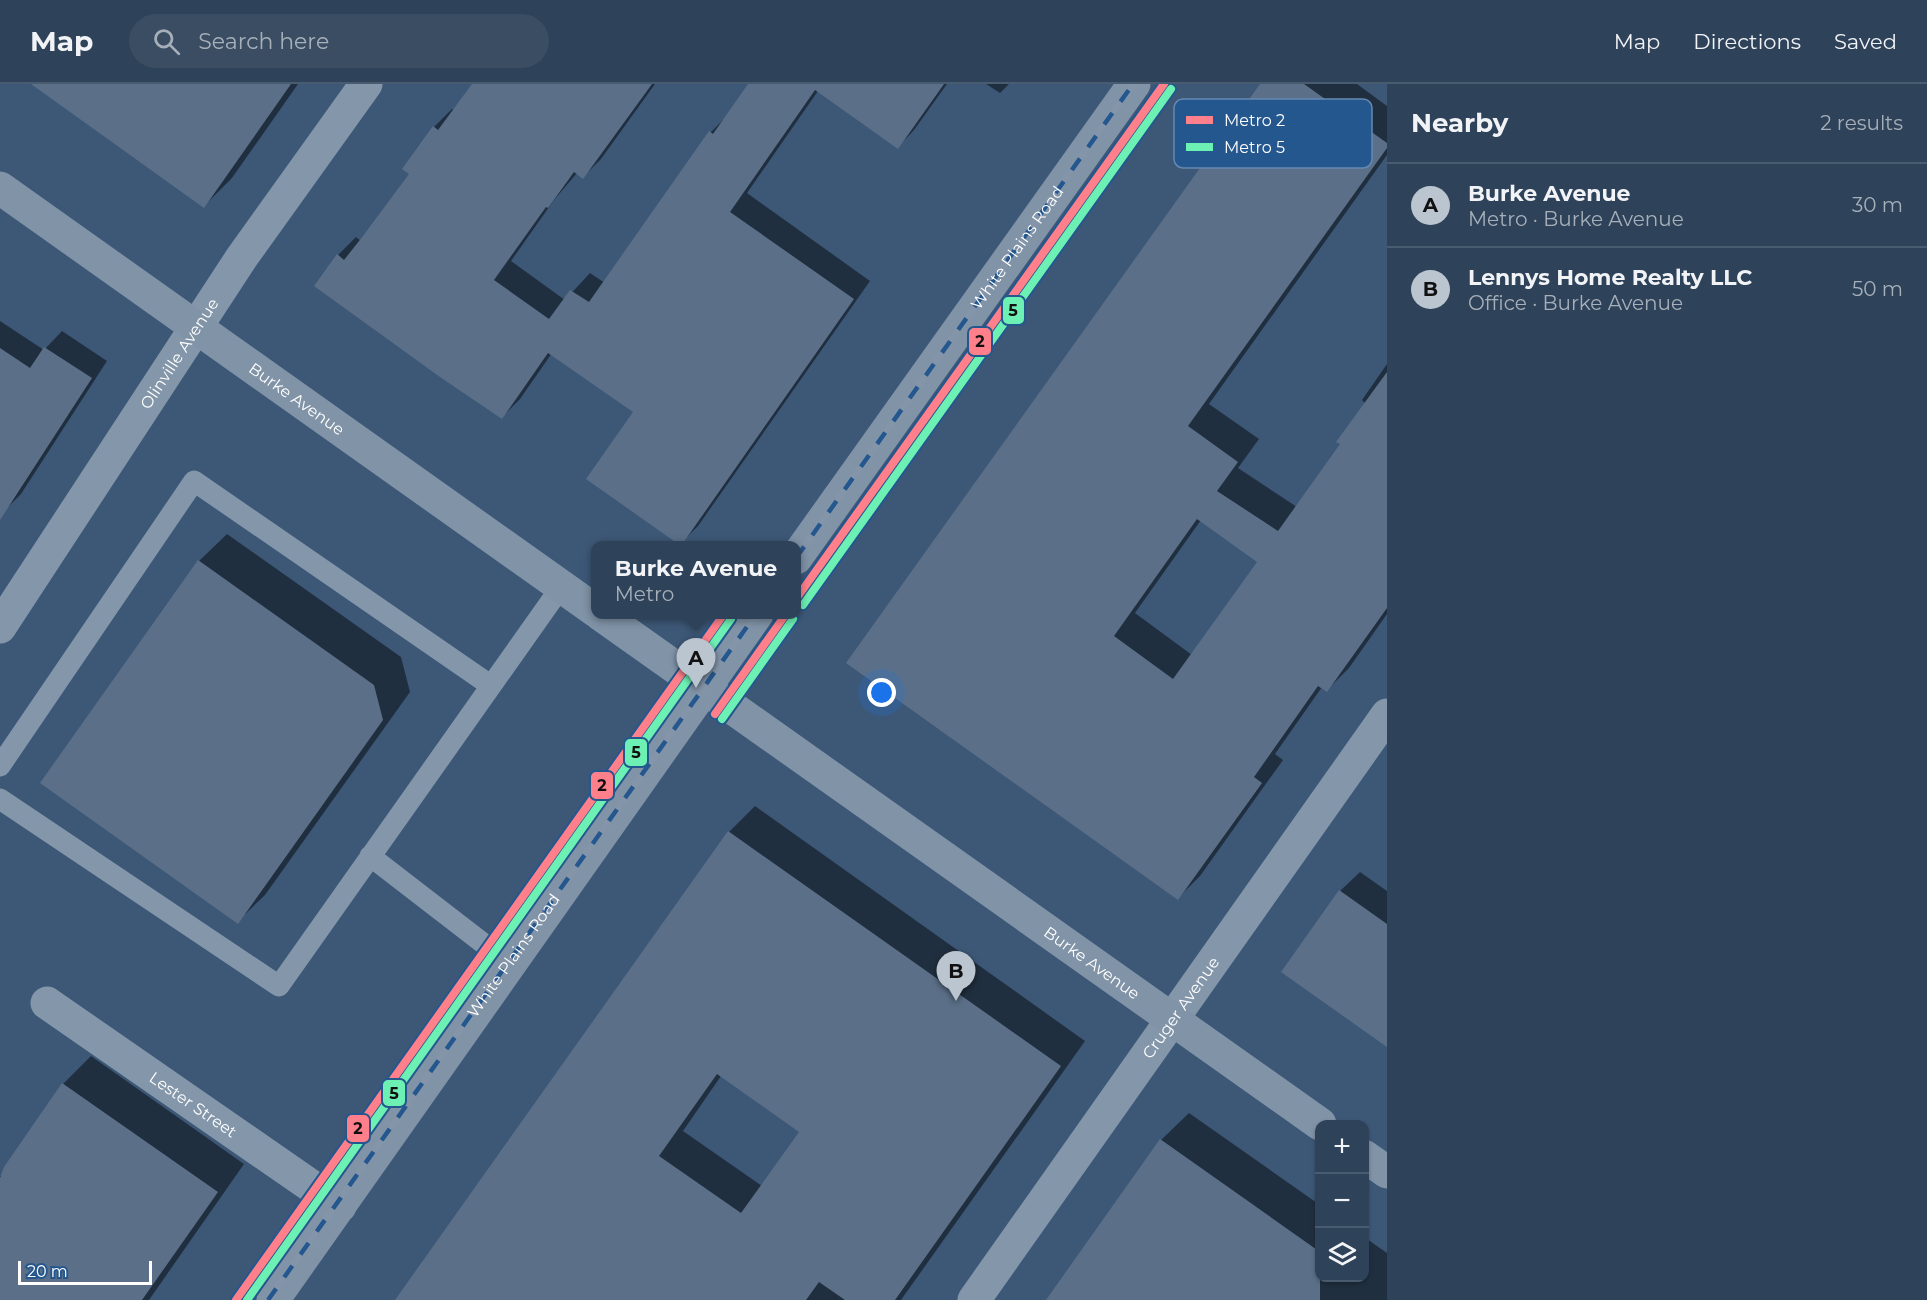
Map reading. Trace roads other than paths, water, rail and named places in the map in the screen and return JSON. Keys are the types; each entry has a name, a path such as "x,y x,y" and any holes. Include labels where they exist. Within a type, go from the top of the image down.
{"main road":[{"name":"White Plains Road","path":"801,551 1134,84"},
{"name":"Burke Avenue","path":"0,188 591,608"},
{"name":"Burke Avenue","path":"606,619 1315,1121"},
{"name":"White Plains Road","path":"273,1300 754,619"},
{"path":"1369,1159 1387,1172"}],"street":[{"name":"Olinville Avenue","path":"0,627 242,257 366,84"},
{"name":"Cruger Avenue","path":"974,1300 1387,715"},
{"name":"Lester Street","path":"47,1003 340,1206"}],"lane":[{"path":"0,766 194,481 490,685"},
{"path":"0,799 279,986 561,587"},
{"path":"370,856 510,963"}],"railway":[{"path":"801,551 1133,84"},
{"path":"268,1300 752,619"}],"metro line":[{"name":"2","path":"801,592 1164,84"},
{"name":"5","path":"803,605 1171,89"},
{"name":"2","path":"236,1300 720,619"},
{"name":"5","path":"247,1300 731,619"},
{"name":"2","path":"715,714 782,619"},
{"name":"5","path":"722,719 793,619"}],"place":[{"name":"Burke Avenue","path":"696,688"},
{"name":"Lennys Home Realty LLC","path":"956,1001"}]}
